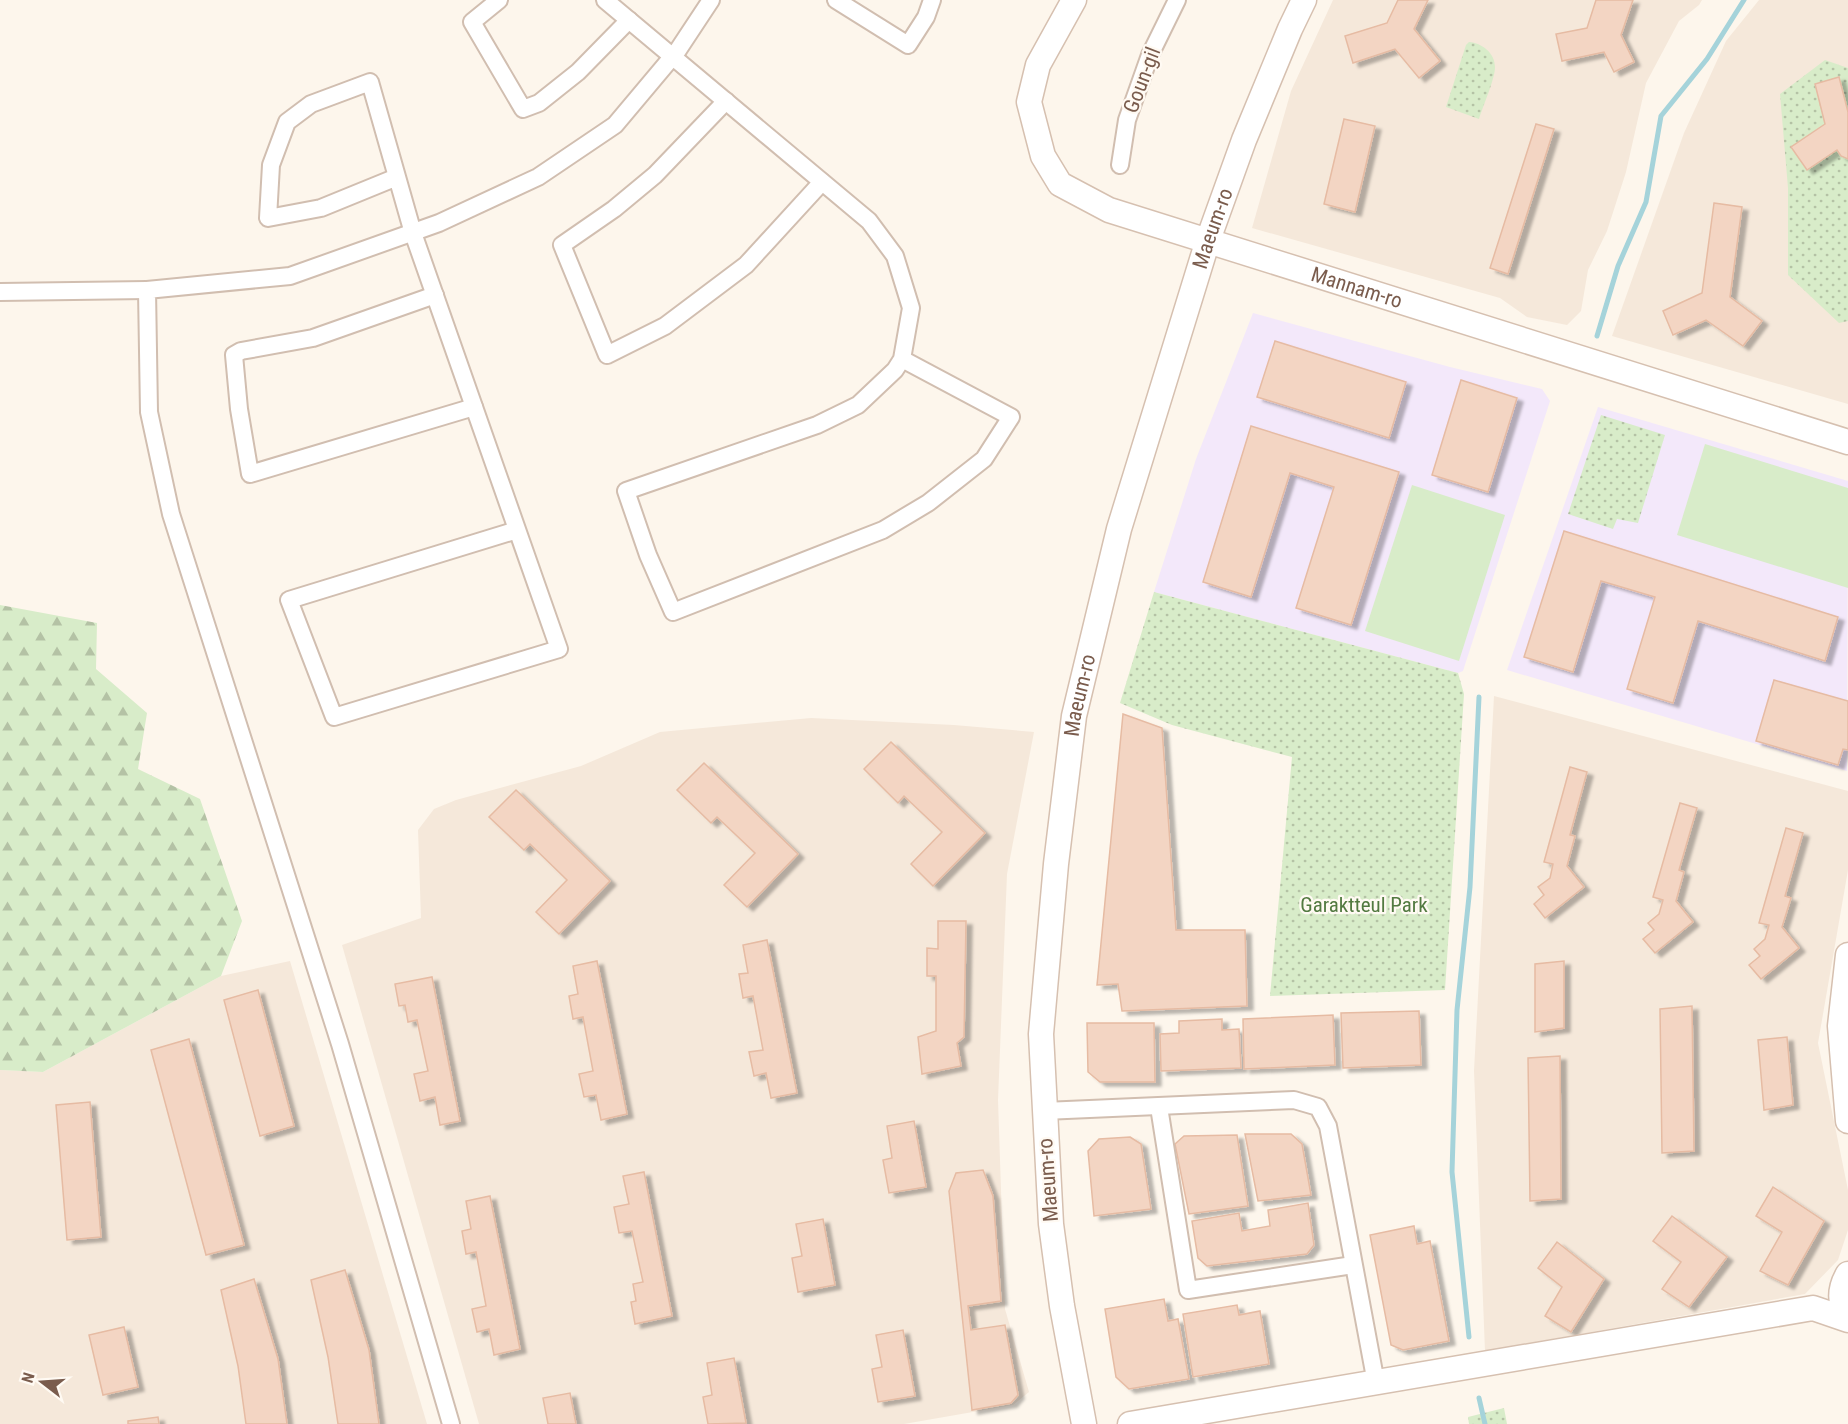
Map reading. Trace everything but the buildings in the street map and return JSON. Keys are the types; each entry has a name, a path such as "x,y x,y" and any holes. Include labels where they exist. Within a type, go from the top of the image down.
{"street":[{"path":"499,0 472,22 523,109 539,104 578,72 629,20"},
{"path":"605,0 869,221 895,256 911,308 902,359 895,370 858,405 817,425 626,491 648,555 673,612 883,530 928,503 984,459 1011,417 902,359"},
{"path":"0,291 147,290 290,276 439,223 538,177 615,125 673,56 711,0"},
{"path":"836,0 908,45 926,17 932,0"},
{"name":"Mannam-ro","path":"1074,0 1038,65 1029,102 1043,156 1060,184 1109,210 1848,442"},
{"name":"Goun-gil","path":"1120,165 1126,120 1150,55 1177,0"},
{"name":"Maeum-ro","path":"1084,1424 1062,1306 1051,1224 1041,1034 1056,864 1074,716 1119,529 1208,240 1244,140 1304,0"},
{"path":"397,177 321,208 268,218 271,165 287,122 312,104 370,82 413,233 559,649 334,717 289,600 517,530"},
{"path":"726,101 655,175 614,209 562,245 607,355 664,326 746,265 822,182"},
{"path":"147,290 149,412 171,514 340,1044 452,1424"},
{"path":"435,295 313,338 241,351 234,355 239,409 250,474 474,407"},
{"path":"1848,955 1840,1026 1848,1121"},
{"path":"1044,1111 1294,1100 1318,1107 1328,1126 1376,1383"},
{"path":"1159,1107 1188,1290 1353,1265"},
{"path":"1813,1308 1845,1278"},
{"path":"1845,1278 1841,1296 1843,1309 1848,1319"},
{"path":"1130,1424 1813,1308 1848,1319"}],"shaded area":[{"path":"1333,0 1702,0 1679,21 1646,83 1626,172 1607,231 1588,270 1581,311 1567,325 1527,317 1500,298 1252,228 1291,91"},
{"path":"1759,0 1848,0 1848,404 1612,336 1684,133 1726,41"},
{"path":"1253,313 1450,367 1542,389 1550,401 1463,671 1458,673 1154,592 1196,459"},
{"path":"1598,407 1848,481 1847,771 1507,670"},
{"path":"1494,696 1848,791 1848,870 1818,1043 1848,1190 1848,1230 1838,1260 1805,1294 1485,1351 1474,1071"},
{"path":"811,718 954,725 1034,732 1007,874 998,1100 1005,1309 1029,1392 1013,1405 904,1424 479,1424 342,945 421,918 418,830 434,809 456,800 581,766 660,732"},
{"path":"290,961 427,1424 0,1424 0,1070 43,1072 221,976"}],"green space":[{"path":"1469,42 1479,44 1487,50 1493,57 1495,67 1479,119 1446,107 1466,45"},
{"path":"1825,60 1848,68 1848,321 1839,323 1788,275 1788,188 1780,94"},
{"path":"1601,415 1665,435 1638,523 1617,519 1613,529 1568,514"},
{"path":"1705,444 1848,488 1848,588 1677,535"},
{"path":"1412,485 1505,515 1459,661 1365,631"},
{"name":"Garaktteul Park","path":"1154,592 1458,673 1464,694 1445,990 1270,996 1292,757 1172,725 1120,703"},
{"path":"0,605 97,623 96,669 147,713 138,769 200,799 242,921 221,976 43,1072 0,1070"},
{"path":"1504,1408 1507,1424 1469,1424 1468,1417"}],"waterway":[{"path":"1597,336 1618,266 1646,202 1661,116 1707,59 1744,0"},
{"path":"1469,1337 1452,1172 1457,1010 1470,887 1479,697"},
{"path":"1479,1398 1485,1424"}]}
